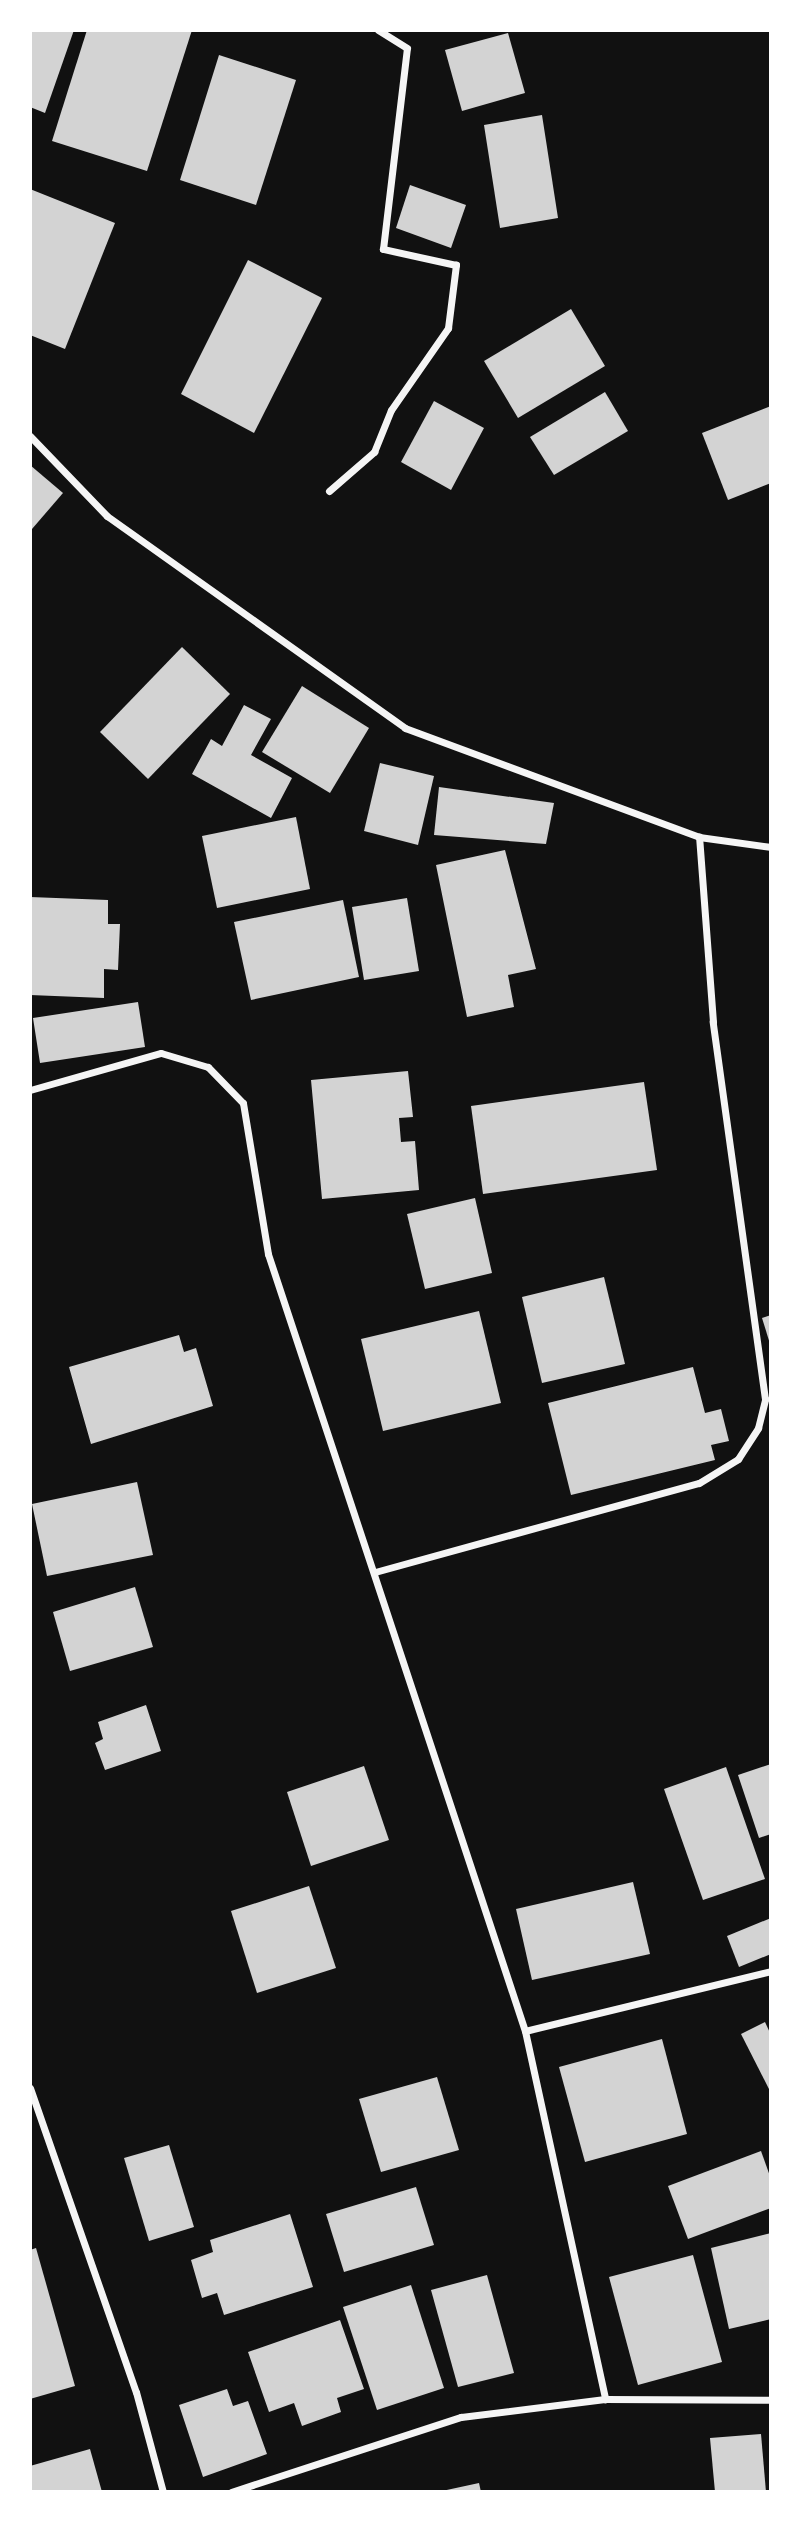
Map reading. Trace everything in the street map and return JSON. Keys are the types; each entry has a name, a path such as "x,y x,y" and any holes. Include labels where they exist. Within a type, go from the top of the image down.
{"street":[{"path":"329,491 374,452 391,410 448,328 456,265 383,249 407,48 378,30"},
{"path":"30,436 107,516 405,728 699,837 771,847"},
{"path":"375,1572 699,1483 738,1459 758,1428 765,1399 713,1022 699,837"},
{"path":"30,1090 161,1053 208,1067 243,1103 268,1254 525,2031 605,2399"},
{"path":"525,2031 771,1971"},
{"path":"30,2088 136,2392 163,2492"},
{"path":"231,2492 461,2417 605,2399 771,2400"}],"building":[{"path":"30,30 74,30 45,113 30,107"},
{"path":"87,30 192,30 147,171 52,141"},
{"path":"508,33 525,93 462,111 445,50"},
{"path":"219,55 296,80 256,205 180,180"},
{"path":"542,115 558,218 500,228 484,125"},
{"path":"410,185 466,205 451,248 396,228"},
{"path":"30,189 115,223 65,349 30,335"},
{"path":"248,260 322,298 254,433 181,394"},
{"path":"571,309 605,366 518,418 484,361"},
{"path":"605,392 628,431 554,475 530,437"},
{"path":"434,401 484,428 451,490 401,462"},
{"path":"771,406 771,483 728,500 702,433"},
{"path":"30,465 63,493 32,529 30,527"},
{"path":"182,647 230,694 148,779 100,732"},
{"path":"302,686 369,728 330,793 262,752"},
{"path":"244,705 271,719 251,755 292,778 271,818 192,774 211,739 222,746"},
{"path":"380,763 434,776 418,845 364,831"},
{"path":"439,787 554,803 546,844 434,835"},
{"path":"296,817 310,889 217,908 202,836"},
{"path":"505,850 536,969 508,975 514,1007 467,1017 436,865"},
{"path":"30,897 108,900 108,924 120,924 118,970 104,969 104,998 30,995"},
{"path":"407,898 419,971 364,980 352,907"},
{"path":"343,900 359,977 251,1000 234,922"},
{"path":"138,1002 145,1047 40,1063 33,1018"},
{"path":"408,1071 413,1117 399,1118 401,1142 415,1141 419,1190 322,1199 311,1080"},
{"path":"644,1082 657,1170 483,1194 471,1106"},
{"path":"475,1198 492,1273 425,1289 407,1214"},
{"path":"604,1277 625,1364 542,1383 522,1297"},
{"path":"479,1311 501,1403 383,1431 361,1339"},
{"path":"771,1315 771,1347 762,1318"},
{"path":"179,1335 184,1352 196,1348 213,1406 91,1444 69,1367"},
{"path":"693,1367 705,1413 721,1409 729,1441 711,1445 715,1460 571,1495 548,1403"},
{"path":"137,1482 153,1555 47,1576 32,1504"},
{"path":"135,1587 153,1647 70,1671 53,1612"},
{"path":"146,1705 161,1751 105,1770 95,1743 103,1739 98,1722"},
{"path":"771,1764 771,1834 759,1838 738,1775"},
{"path":"364,1766 389,1840 311,1866 287,1792"},
{"path":"726,1767 765,1879 703,1900 664,1789"},
{"path":"633,1882 650,1954 532,1980 516,1909"},
{"path":"309,1886 336,1968 257,1993 231,1911"},
{"path":"771,1918 771,1954 739,1967 727,1936"},
{"path":"765,2022 771,2035 771,2093 741,2034"},
{"path":"662,2039 687,2134 585,2162 559,2067"},
{"path":"437,2077 459,2150 381,2172 359,2099"},
{"path":"169,2145 194,2227 149,2241 124,2158"},
{"path":"761,2151 771,2179 771,2208 688,2239 668,2186"},
{"path":"416,2187 434,2245 344,2272 326,2214"},
{"path":"290,2214 313,2287 224,2315 217,2293 202,2298 191,2260 213,2252 210,2240"},
{"path":"771,2233 771,2319 729,2329 711,2248"},
{"path":"36,2248 75,2386 30,2399 30,2250"},
{"path":"693,2255 722,2362 638,2385 609,2277"},
{"path":"487,2275 514,2373 458,2387 431,2290"},
{"path":"411,2285 444,2388 377,2410 343,2307"},
{"path":"340,2320 364,2389 337,2398 341,2412 302,2426 294,2403 269,2412 248,2352"},
{"path":"227,2389 233,2406 248,2401 267,2454 203,2477 179,2405"},
{"path":"761,2434 766,2492 715,2492 710,2438"},
{"path":"90,2449 102,2492 30,2492 30,2466"},
{"path":"479,2483 481,2492 442,2492 442,2491"}]}
